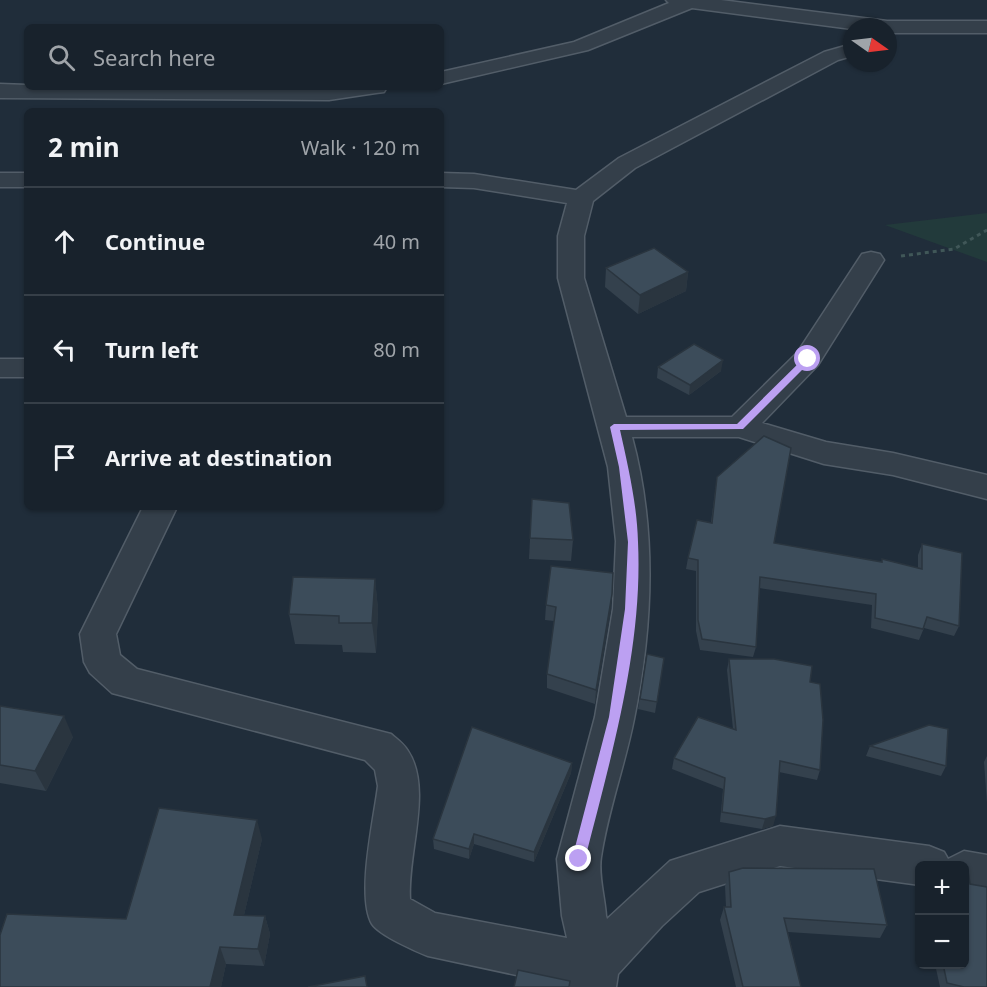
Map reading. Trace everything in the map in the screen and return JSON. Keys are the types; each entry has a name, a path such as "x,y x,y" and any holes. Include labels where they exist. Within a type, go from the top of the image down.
{"street":[{"path":"444,78 581,46 682,1 843,24"},
{"path":"897,30 987,27"},
{"path":"595,975 584,916 579,859 615,717 630,609 633,542 624,467 571,278 571,236 581,198 627,163 831,56 843,53"},
{"path":"0,91 327,102 366,90"},
{"path":"0,180 24,180"},
{"path":"444,180 474,181 581,198"},
{"path":"740,427 808,359 871,260"},
{"path":"0,368 24,368"},
{"path":"614,427 740,427 824,453 893,464 987,487"},
{"path":"159,510 98,634 103,662 126,682 376,746 393,762 399,786 387,882 389,911 428,934 549,959 595,975"},
{"path":"595,975 646,911 685,876 780,846 915,864"},
{"path":"969,872 987,874"}],"path":[{"path":"871,260 954,249 987,230"}],"green space":[{"path":"987,213 987,262 885,225"}],"building":[{"path":"654,248 688,272 640,295 606,268"},
{"path":"694,344 723,360 690,385 658,367"},
{"path":"764,436 791,448 774,543 882,562 882,559 922,569 922,544 962,553 959,626 927,617 923,629 875,618 876,594 760,577 756,647 702,639 698,620 698,560 688,558 697,520 712,523 717,477"},
{"path":"532,499 569,503 573,540 530,538"},
{"path":"551,566 613,573 612,594 596,690 547,674 556,607 546,605"},
{"path":"293,577 375,579 372,623 339,623 339,616 289,614"},
{"path":"647,654 664,658 657,702 640,699"},
{"path":"729,659 774,659 812,666 810,682 820,684 823,720 820,770 780,761 776,816 765,819 722,812 725,778 674,758 698,717 736,730"},
{"path":"0,706 64,716 35,771 0,765"},
{"path":"929,725 948,729 946,766 870,746"},
{"path":"472,727 572,763 534,852 474,834 469,849 433,839"},
{"path":"159,808 257,820 234,915 265,916 258,949 220,947 210,987 0,987 0,935 7,914 126,919"},
{"path":"743,868 874,869 887,925 784,918 801,987 743,987 724,907 731,907 729,872"},
{"path":"969,878 970,884 987,887 987,987 964,987 947,983 944,969 969,969"},
{"path":"518,970 570,981 569,987 514,987"},
{"path":"365,976 367,987 308,987"}],"route":[{"path":"579,859 615,717 630,609 633,542 624,467 614,427 740,427 808,359"}]}
